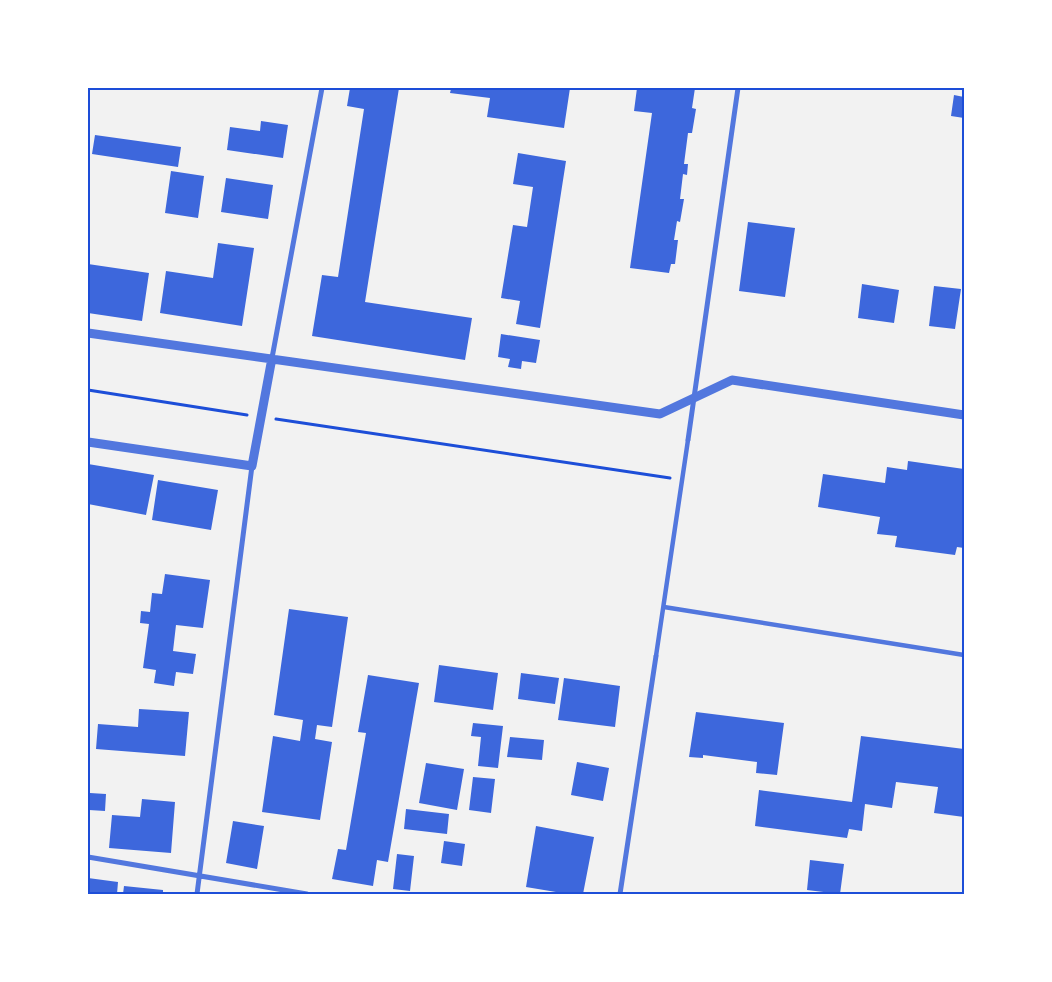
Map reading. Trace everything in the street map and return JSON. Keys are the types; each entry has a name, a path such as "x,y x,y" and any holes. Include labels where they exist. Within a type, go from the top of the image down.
{"street":[{"path":"197,894 252,466 322,88"},
{"path":"620,894 664,608 738,88"},
{"path":"88,333 660,414 692,401 732,380 964,414"},
{"path":"88,442 252,466"},
{"path":"664,608 964,655"},
{"path":"88,857 307,894"}],"path":[{"path":"88,390 682,480"}],"building":[{"path":"350,88 399,88 365,302 472,318 465,360 312,336 322,275 338,277 364,109 347,106"},
{"path":"447,88 570,88 564,128 487,117 490,98 450,93 451,89"},
{"path":"637,88 695,88 692,108 696,109 692,133 688,133 684,164 688,164 687,175 683,174 680,199 684,199 680,222 677,221 674,240 678,240 675,264 671,264 669,273 630,268 652,113 634,111"},
{"path":"954,95 964,97 964,118 951,116"},
{"path":"261,121 288,125 283,158 227,150 230,127 260,131"},
{"path":"95,135 181,147 178,167 92,154"},
{"path":"518,153 566,161 540,328 516,324 520,301 501,298 513,225 527,227 533,187 513,184"},
{"path":"171,171 204,176 198,218 165,213"},
{"path":"226,178 273,185 268,219 221,212"},
{"path":"748,222 795,228 785,297 739,291"},
{"path":"218,243 254,248 242,326 160,313 166,271 213,278"},
{"path":"88,264 149,273 142,321 88,313"},
{"path":"862,284 899,290 894,323 858,318"},
{"path":"934,286 961,289 955,329 929,326"},
{"path":"501,334 540,340 536,363 522,361 521,369 508,367 510,359 498,357"},
{"path":"908,461 964,469 964,548 957,547 955,555 895,547 897,536 877,534 880,517 818,507 823,474 885,483 887,467 907,470"},
{"path":"88,464 154,475 146,515 88,504"},
{"path":"158,480 218,490 211,530 152,520"},
{"path":"165,574 210,580 203,628 176,625 173,651 196,654 193,674 176,672 174,686 154,683 156,670 143,668 149,624 140,623 141,611 150,612 152,593 162,594"},
{"path":"289,609 348,617 332,727 317,725 315,739 332,742 320,820 262,812 273,736 300,741 303,720 274,715"},
{"path":"439,665 498,673 493,710 434,702"},
{"path":"521,673 559,678 555,704 518,699"},
{"path":"368,675 419,683 388,862 377,860 373,886 332,879 338,849 346,850 366,733 358,732"},
{"path":"564,678 620,686 615,727 558,720"},
{"path":"139,709 189,712 185,756 96,749 98,724 138,727"},
{"path":"696,712 784,723 777,775 756,773 757,762 703,755 703,758 689,757"},
{"path":"473,723 503,726 498,768 478,766 481,737 471,736"},
{"path":"861,736 964,749 964,817 934,813 938,787 896,782 892,808 865,804 862,831 849,829 847,838 755,826 759,790 852,802"},
{"path":"510,737 544,740 542,760 507,757"},
{"path":"577,762 609,768 603,801 571,795"},
{"path":"426,763 464,769 457,810 419,803"},
{"path":"473,777 495,779 491,813 469,810"},
{"path":"90,793 106,794 105,811 89,810"},
{"path":"142,799 175,802 171,853 109,848 112,815 140,817"},
{"path":"406,809 449,814 447,834 404,829"},
{"path":"233,821 264,826 257,869 226,863"},
{"path":"536,826 594,837 583,894 568,894 526,887"},
{"path":"444,841 465,844 462,866 441,863"},
{"path":"397,854 414,856 410,891 393,889"},
{"path":"810,860 844,864 840,894 807,890"},
{"path":"88,878 118,882 117,894 88,894"},
{"path":"124,886 163,890 163,894 123,894"}]}
